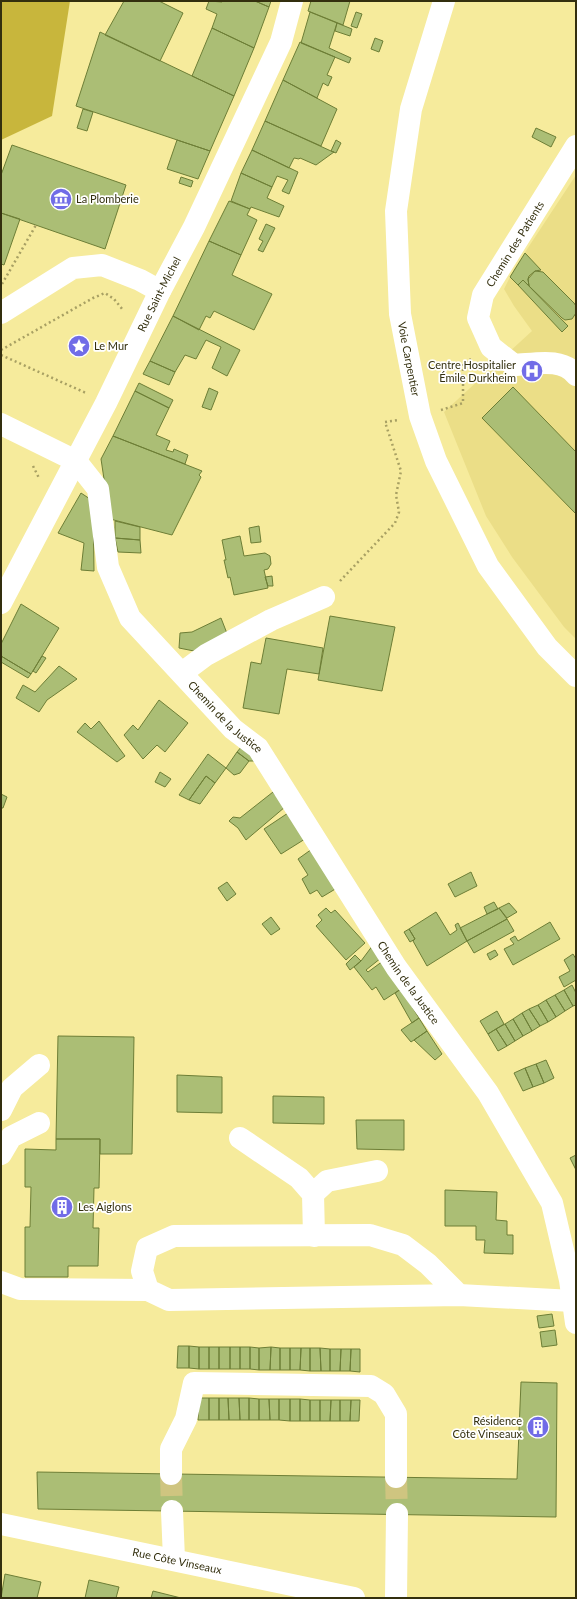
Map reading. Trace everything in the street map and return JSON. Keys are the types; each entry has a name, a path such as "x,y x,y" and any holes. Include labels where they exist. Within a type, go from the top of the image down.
{"street":[{"name":"Rue Saint-Michel","path":"1,603 76,461 160,291 194,228 281,42 292,1"},
{"name":"Voie Carpentier","path":"444,1 411,108 396,211 400,314 420,416 436,461 488,566 547,647 576,676"},
{"name":"Chemin des Patients","path":"576,146 483,295 478,318 491,347 514,365 556,363 571,369 576,375"},
{"path":"1,313 73,268 102,265 140,280 160,291"},
{"path":"1,424 76,461"},
{"name":"Chemin de la Justice","path":"76,461 98,489 108,566 130,618 233,729 258,748 396,967 488,1093 552,1203 570,1280 576,1323"},
{"name":"Chemin de la Justice","path":"182,673 206,655 271,620 324,597"},
{"path":"1,1110 12,1088 39,1065"},
{"path":"1,1154 11,1137 40,1123"},
{"path":"240,1138 298,1178 313,1194 314,1236"},
{"path":"313,1194 327,1182 377,1171"},
{"path":"148,1290 142,1271 147,1248 174,1236 370,1235 403,1245 428,1264 459,1295"},
{"path":"1,1282 20,1289 148,1290 169,1300 459,1295 573,1301"},
{"path":"172,1474 171,1449 186,1419 194,1383 202,1383 372,1386 384,1394 396,1414 396,1477"},
{"path":"172,1511 174,1559"},
{"path":"396,1598 397,1514"},
{"name":"Rue Côte Vinseaux","path":"1,1524 174,1559 354,1598"}],"path":[{"path":"1,286 36,225"},
{"path":"123,310 140,280"},
{"path":"1,350 93,298 105,294 114,299 123,310 124,317"},
{"path":"1,355 90,395"},
{"path":"324,597 395,523 399,512 396,495 400,471 386,422 420,416 463,403 463,364"}],"shaded area":[{"path":"1,1 70,1 52,116 1,140"},
{"name":"Centre Hospitalier Émile Durkheim","path":"576,175 576,639 564,627 512,557 486,516 444,412 532,331 504,289 514,269"}],"building":[{"path":"124,1 159,1 183,13 160,61 105,35"},
{"path":"209,1 255,1 269,7 254,48 212,28 217,14 206,9"},
{"path":"255,1 271,1 269,7"},
{"path":"311,1 350,1 343,25 308,11"},
{"path":"310,12 337,23 329,48 351,58 349,63 301,43"},
{"path":"356,12 362,14 357,28 351,26"},
{"path":"337,23 352,29 350,36 335,31"},
{"path":"212,28 254,48 234,96 192,76"},
{"path":"100,32 234,96 210,151 76,106"},
{"path":"375,38 383,41 379,52 371,49"},
{"path":"300,42 335,57 327,75 332,77 328,86 323,83 317,98 283,80"},
{"path":"283,80 337,109 321,146 265,121"},
{"path":"83,109 93,112 87,131 77,128"},
{"path":"265,121 334,152 316,165 300,158 294,158 289,168 252,150"},
{"path":"536,128 556,137 551,147 532,137"},
{"path":"177,140 210,151 198,179 167,169"},
{"path":"336,140 341,143 336,153 331,151"},
{"name":"La Plomberie","path":"12,145 126,185 105,249 1,213 1,175"},
{"path":"252,150 298,172 289,194 282,191 288,180 277,176 272,187 241,173"},
{"path":"241,173 272,187 267,198 284,206 279,217 251,207 250,209 231,201"},
{"path":"181,177 193,181 191,187 179,183"},
{"path":"229,201 250,209 247,215 257,220 241,255 209,241"},
{"path":"1,213 20,219 4,265 1,264"},
{"path":"266,224 275,228 263,252 258,250 263,241 259,239"},
{"path":"209,241 241,255 232,275 272,294 254,330 214,311 210,318 206,316 199,330 173,316"},
{"path":"525,253 541,270 535,271 529,276 529,286 523,280 518,285 510,277"},
{"path":"535,271 543,272 574,303 576,306 576,313 572,319 565,320 562,318 529,286 528,279"},
{"path":"523,280 568,326 562,332 518,285"},
{"path":"173,316 240,350 227,376 212,368 221,347 206,340 196,359 185,355 175,372 150,361"},
{"path":"150,361 175,372 169,385 143,374"},
{"path":"139,383 173,400 169,408 135,391"},
{"path":"513,387 576,452 576,514 482,418"},
{"path":"209,388 218,392 211,410 202,407"},
{"path":"135,391 169,408 156,435 170,441 166,450 173,452 174,449 188,455 185,464 113,436"},
{"path":"113,436 202,471 199,475 201,477 172,535 110,519 101,459"},
{"path":"81,493 93,501 94,571 81,570 84,543 58,533"},
{"path":"115,521 140,527 140,540 115,538"},
{"path":"259,526 261,542 251,543 249,528"},
{"path":"240,536 244,556 265,553 270,556 271,564 268,569 264,570 268,588 234,595 224,560 226,560 222,540"},
{"path":"115,538 140,540 141,553 118,552"},
{"path":"272,576 273,586 268,586 265,577"},
{"path":"21,604 59,628 31,674 1,656 1,644"},
{"path":"330,616 395,627 382,691 318,680"},
{"path":"221,618 228,636 194,651 179,648 180,633 192,632"},
{"path":"266,638 323,648 319,674 287,669 279,714 243,708 251,662 261,664"},
{"path":"1,656 31,674 28,678 1,662"},
{"path":"42,656 46,658 36,673 33,671"},
{"path":"59,666 77,679 47,700 39,712 16,698 23,685 35,692"},
{"path":"159,700 188,723 165,752 157,745 143,759 124,735 133,725 138,730"},
{"path":"99,721 125,756 117,762 77,732 85,723 91,729"},
{"path":"242,746 256,761 249,761 237,752"},
{"path":"237,752 249,761 240,773 234,775 226,768"},
{"path":"208,754 226,768 215,783 206,776 189,800 179,795"},
{"path":"160,772 171,779 165,787 155,782"},
{"path":"206,776 215,783 200,804 189,800"},
{"path":"273,792 285,807 246,840 238,828 229,821 233,817 240,818"},
{"path":"1,794 7,797 3,808 1,808"},
{"path":"288,813 305,839 281,854 264,829"},
{"path":"312,849 337,888 322,897 317,890 310,894 302,879 308,875 298,859"},
{"path":"471,872 477,886 455,897 448,884"},
{"path":"227,882 236,894 227,901 218,888"},
{"path":"494,902 498,909 487,914 484,907"},
{"path":"509,903 517,912 507,918 499,908"},
{"path":"326,908 331,913 335,910 365,943 346,960 316,926 322,920 318,915"},
{"path":"499,908 507,919 467,941 460,928"},
{"path":"436,912 450,935 457,930 455,925 458,923 467,941 427,966 413,941 415,939 409,929"},
{"path":"271,917 280,929 271,935 262,924"},
{"path":"507,919 514,931 474,953 467,941"},
{"path":"550,922 560,939 513,965 504,949 514,944 510,939 515,936 518,941"},
{"path":"409,929 415,939 410,942 404,932"},
{"path":"373,945 381,958 366,970 368,972 383,961 401,989 384,1000 376,987 372,990 354,967 361,961"},
{"path":"495,950 498,955 490,960 487,954"},
{"path":"573,954 576,959 576,980 564,987 559,977 570,971 564,960"},
{"path":"355,955 361,961 350,970 346,964"},
{"path":"572,985 576,993 576,1005 573,1006 564,990"},
{"path":"401,989 419,1018 412,1023 395,993"},
{"path":"564,990 573,1006 565,1011 555,995"},
{"path":"555,995 565,1011 556,1017 546,1000"},
{"path":"546,1000 556,1017 548,1022 538,1005"},
{"path":"538,1005 548,1022 540,1026 529,1009"},
{"path":"529,1009 540,1026 532,1031 522,1013"},
{"path":"497,1011 504,1024 488,1034 480,1021"},
{"path":"522,1013 532,1031 523,1036 513,1019"},
{"path":"419,1018 427,1031 411,1042 401,1030"},
{"path":"513,1019 523,1036 515,1041 505,1024"},
{"path":"505,1024 515,1041 507,1046 496,1029"},
{"path":"496,1029 507,1046 498,1051 488,1034"},
{"path":"427,1031 442,1054 435,1060 414,1040"},
{"path":"58,1036 134,1037 132,1154 100,1154 100,1139 56,1139"},
{"path":"546,1060 554,1078 544,1083 536,1064"},
{"path":"536,1064 544,1083 533,1087 525,1068"},
{"path":"525,1068 533,1087 523,1091 514,1073"},
{"path":"177,1075 222,1077 222,1113 177,1112"},
{"path":"273,1096 324,1097 324,1124 273,1123"},
{"path":"356,1120 404,1120 404,1150 357,1149"},
{"name":"Les Aiglons","path":"56,1139 100,1139 99,1188 94,1188 93,1228 99,1228 98,1266 68,1266 68,1277 25,1277 25,1227 30,1227 31,1187 25,1187 25,1149 56,1150"},
{"path":"576,1155 576,1170 570,1158"},
{"path":"445,1190 497,1192 496,1220 507,1221 507,1235 513,1235 513,1254 484,1253 485,1240 476,1240 476,1226 445,1226"},
{"path":"552,1314 554,1326 539,1328 537,1316"},
{"path":"555,1330 557,1345 542,1347 540,1332"},
{"path":"178,1346 189,1346 189,1368 177,1368"},
{"path":"189,1346 199,1347 199,1369 189,1368"},
{"path":"199,1347 209,1347 209,1369 199,1369"},
{"path":"209,1347 219,1347 219,1369 209,1369"},
{"path":"219,1347 230,1347 230,1369 219,1369"},
{"path":"230,1347 240,1347 240,1369 230,1369"},
{"path":"240,1347 250,1347 250,1369 240,1369"},
{"path":"250,1347 259,1348 259,1370 250,1369"},
{"path":"271,1347 280,1348 280,1370 270,1370"},
{"path":"271,1347 270,1370 259,1370 259,1348"},
{"path":"280,1348 290,1348 290,1370 280,1370"},
{"path":"290,1348 301,1348 300,1370 290,1370"},
{"path":"301,1348 310,1348 310,1371 300,1370"},
{"path":"310,1348 320,1348 321,1371 310,1371"},
{"path":"320,1348 330,1349 330,1371 321,1371"},
{"path":"330,1349 341,1349 340,1371 330,1371"},
{"path":"341,1349 351,1349 350,1371 340,1371"},
{"path":"351,1349 360,1349 360,1372 350,1371"},
{"name":"Résidence Côte Vinseaux","path":"521,1382 557,1383 556,1517 38,1509 37,1472 517,1479"},
{"path":"199,1398 209,1398 209,1420 198,1420"},
{"path":"209,1398 219,1398 219,1420 209,1420"},
{"path":"219,1398 228,1398 229,1420 219,1420"},
{"path":"228,1398 239,1398 240,1420 229,1420"},
{"path":"239,1398 249,1398 249,1420 240,1420"},
{"path":"249,1398 259,1399 259,1420 249,1420"},
{"path":"259,1399 269,1399 270,1420 259,1420"},
{"path":"269,1399 279,1399 279,1420 270,1420"},
{"path":"279,1399 290,1399 290,1421 279,1420"},
{"path":"290,1399 300,1399 300,1421 290,1421"},
{"path":"300,1399 310,1400 310,1421 300,1421"},
{"path":"310,1400 320,1400 320,1421 310,1421"},
{"path":"320,1400 331,1400 330,1421 320,1421"},
{"path":"331,1400 340,1400 340,1421 330,1421"},
{"path":"340,1400 351,1400 350,1421 340,1421"},
{"path":"351,1400 360,1400 359,1421 350,1421"},
{"path":"5,1574 41,1582 37,1598 1,1598"},
{"path":"89,1580 119,1587 116,1598 85,1598"},
{"path":"153,1591 181,1598 151,1598"}],"tunnel":[{"path":"171,1474 172,1511"},
{"path":"396,1477 397,1514"}],"place":[{"name":"La Plomberie","path":"61,199"},
{"name":"Le Mur","path":"79,346"},
{"name":"Centre Hospitalier Émile Durkheim","path":"532,371"},
{"name":"Les Aiglons","path":"62,1207"},
{"name":"Résidence Côte Vinseaux","path":"538,1427"}]}
